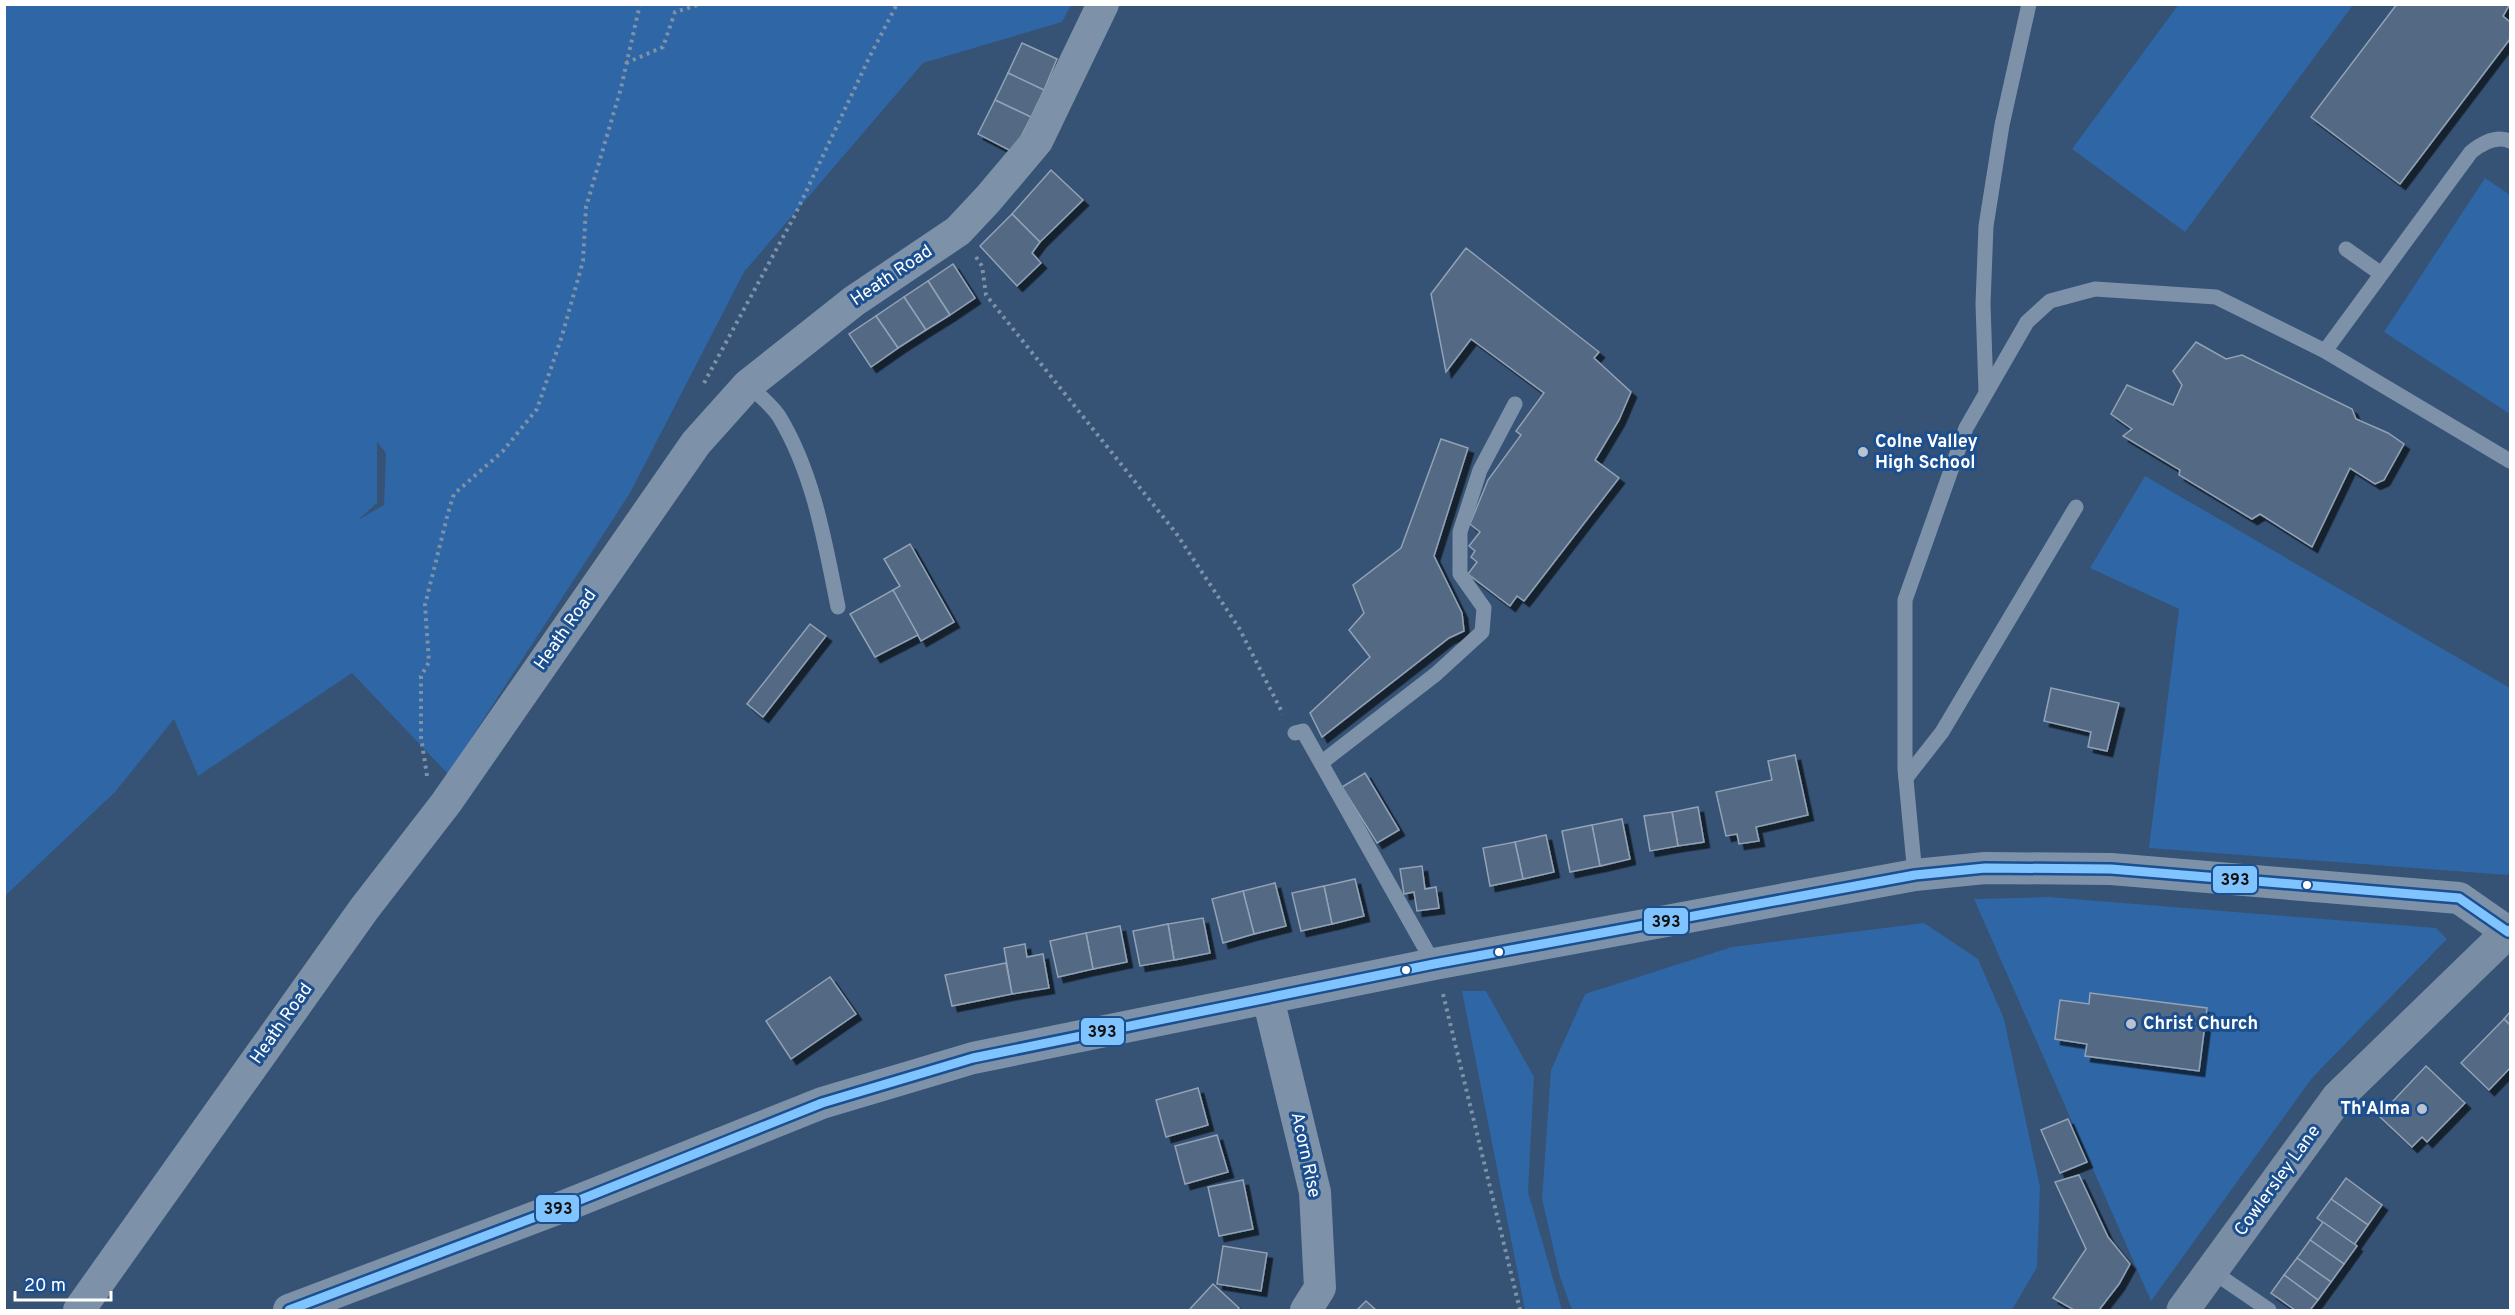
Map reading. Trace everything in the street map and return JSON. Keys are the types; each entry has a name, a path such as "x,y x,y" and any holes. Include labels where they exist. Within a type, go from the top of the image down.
{"street":[{"name":"Heath Road","path":"79,1311 364,909 446,803 696,443 748,385 854,300 958,231 1037,141 1103,4"},
{"path":"289,1311 567,1205 822,1103 973,1058 1434,964 1915,875 1985,868 2111,869 2459,898 2509,931"},
{"name":"Cowlersley Lane","path":"2183,1311 2338,1097 2509,931"},
{"name":"Acorn Rise","path":"1268,998 1315,1192 1320,1287 1306,1311"}],"lane":[{"path":"1986,392 1983,304 1986,226 2002,125 2029,4"},
{"path":"2325,351 2470,152 2484,141 2507,139 2511,141"},
{"path":"2346,249 2380,273"},
{"path":"1915,875 1906,778 1905,600 1966,428 2027,322 2050,301 2095,289 2216,297 2325,351 2511,460"},
{"path":"748,385 780,417 797,454 817,505 838,607"},
{"path":"1321,763 1436,674 1482,632 1484,608 1460,574 1460,532 1480,470 1515,404"},
{"path":"1906,778 1942,732 2076,507"},
{"path":"1295,733 1303,731 1434,964"},
{"path":"2212,1271 2269,1311"}],"path":[{"path":"446,803 425,773 421,676 429,662 425,606 454,494 503,451 537,409 562,336 583,261 586,207 640,4"},
{"path":"626,63 663,47 675,12 701,4"},
{"path":"698,393 795,215 868,58 897,4"},
{"path":"958,231 982,266 986,295 1176,533 1239,628 1277,704 1295,733"},
{"path":"1434,964 1520,1311"}],"shaded area":[{"path":"2179,4 2353,5 2185,232 2072,149"},
{"path":"5,5 1071,5 1062,22 923,63 744,272 630,493 448,774 352,673 198,776 174,719 115,792 5,896","holes":["377,442 386,453 384,505 358,520 377,503"]},
{"path":"2485,178 2510,195 2510,414 2384,332"},
{"path":"2145,476 2510,688 2510,873 2507,875 2149,848 2179,609 2090,568"},
{"path":"2049,897 2436,928 2447,939 2312,1078 2151,1301 1974,899"},
{"path":"1924,923 1978,959 2004,1019 2040,1187 2037,1267 2012,1310 1572,1310 1560,1277 1542,1199 1551,1070 1585,994 1732,947"},
{"path":"1462,991 1486,991 1534,1077 1528,1192 1562,1310 1525,1310"}],"building":[{"path":"2397,4 2510,4 2503,16 2510,22 2510,39 2400,184 2311,117"},
{"path":"1022,43 1057,59 1044,90 1008,73"},
{"path":"1008,73 1044,90 1031,117 995,100"},
{"path":"995,100 1031,117 1013,152 978,134"},
{"path":"1051,170 1083,200 1040,242 1012,214"},
{"path":"1012,214 1040,242 1032,253 1041,263 1017,286 980,246"},
{"path":"1466,248 1599,352 1594,358 1631,392 1619,420 1595,460 1619,478 1524,601 1517,596 1510,606 1468,574 1477,562 1471,557 1475,551 1469,546 1480,532 1470,524 1488,480 1521,435 1516,431 1544,393 1471,339 1446,372 1431,294"},
{"path":"953,264 975,298 950,315 928,281"},
{"path":"928,281 950,315 926,330 904,297"},
{"path":"904,297 926,330 898,348 876,316"},
{"path":"876,316 898,348 871,367 849,334"},
{"path":"2196,342 2226,359 2242,355 2352,409 2356,419 2388,433 2404,444 2384,480 2375,484 2350,468 2312,547 2260,514 2252,519 2179,475 2180,470 2123,436 2132,429 2111,414 2127,385 2173,405 2182,385 2173,371"},
{"path":"1441,439 1468,448 1434,556 1462,613 1464,631 1449,638 1322,737 1310,713 1370,657 1349,630 1364,613 1353,585 1401,548"},
{"path":"910,544 954,622 921,641 893,590 900,586 884,559"},
{"path":"893,590 918,635 875,657 850,614"},
{"path":"810,624 826,636 763,717 747,704"},
{"path":"2051,688 2119,703 2107,751 2088,747 2091,732 2044,721"},
{"path":"1795,755 1808,815 1756,827 1759,841 1739,844 1737,834 1726,836 1716,792 1772,780 1768,761"},
{"path":"1365,773 1399,830 1377,843 1342,787"},
{"path":"1698,807 1704,842 1678,846 1672,812"},
{"path":"1672,812 1678,846 1650,851 1644,816"},
{"path":"1622,819 1630,859 1600,866 1592,825"},
{"path":"1592,825 1600,866 1570,872 1562,831"},
{"path":"1546,835 1554,872 1523,879 1515,842"},
{"path":"1515,842 1523,879 1490,886 1483,848"},
{"path":"1422,866 1425,889 1436,887 1439,908 1417,911 1414,892 1404,894 1400,869"},
{"path":"1355,879 1364,916 1332,924 1324,886"},
{"path":"1275,883 1286,926 1254,934 1243,891"},
{"path":"1324,886 1332,924 1301,931 1292,893"},
{"path":"1243,891 1254,934 1223,943 1212,899"},
{"path":"1203,918 1210,953 1174,960 1168,924"},
{"path":"1168,924 1174,960 1140,966 1133,931"},
{"path":"1120,926 1127,962 1093,969 1086,933"},
{"path":"1086,933 1093,969 1058,977 1050,941"},
{"path":"1025,944 1027,957 1043,954 1049,988 1012,994 1004,948"},
{"path":"1006,963 1012,994 952,1006 945,975"},
{"path":"830,977 856,1014 791,1059 766,1021"},
{"name":"Christ Church","path":"2090,993 2207,1008 2199,1071 2085,1056 2087,1044 2055,1039 2060,1000 2089,1004"},
{"path":"2510,1012 2510,1025 2504,1019"},
{"path":"2504,1019 2510,1025 2510,1068 2489,1090 2461,1063"},
{"name":"Th'Alma","path":"2426,1066 2465,1103 2427,1142 2422,1137 2412,1147 2379,1116"},
{"path":"1198,1088 1208,1125 1166,1137 1156,1100"},
{"path":"2068,1119 2087,1162 2060,1173 2041,1130"},
{"path":"1217,1135 1228,1172 1185,1184 1175,1146"},
{"path":"2079,1175 2108,1237 2130,1264 2119,1284 2099,1310 2074,1310 2053,1298 2086,1249 2055,1182"},
{"path":"2346,1178 2382,1205 2368,1225 2331,1199"},
{"path":"1243,1180 1253,1229 1219,1236 1208,1187"},
{"path":"2331,1199 2368,1225 2354,1245 2317,1218"},
{"path":"2323,1222 2357,1246 2344,1264 2310,1240"},
{"path":"2310,1240 2344,1264 2331,1282 2297,1258"},
{"path":"1223,1246 1267,1253 1261,1291 1217,1284"},
{"path":"2297,1258 2331,1282 2318,1300 2284,1275"},
{"path":"2284,1275 2318,1300 2310,1310 2295,1310 2271,1293"},
{"path":"1213,1284 1239,1308 1237,1310 1189,1310"},
{"path":"1366,1301 1376,1310 1357,1310"}],"transit line":[{"name":"393","path":"289,1310 567,1205 822,1103 973,1058 1434,964 1915,875 1985,868 2111,869 2459,898 2508,932 2510,930"}],"place":[{"name":"Colne Valley High School","path":"1863,452"},
{"name":"Christ Church","path":"2131,1024"},
{"name":"Th'Alma","path":"2422,1109"}]}
